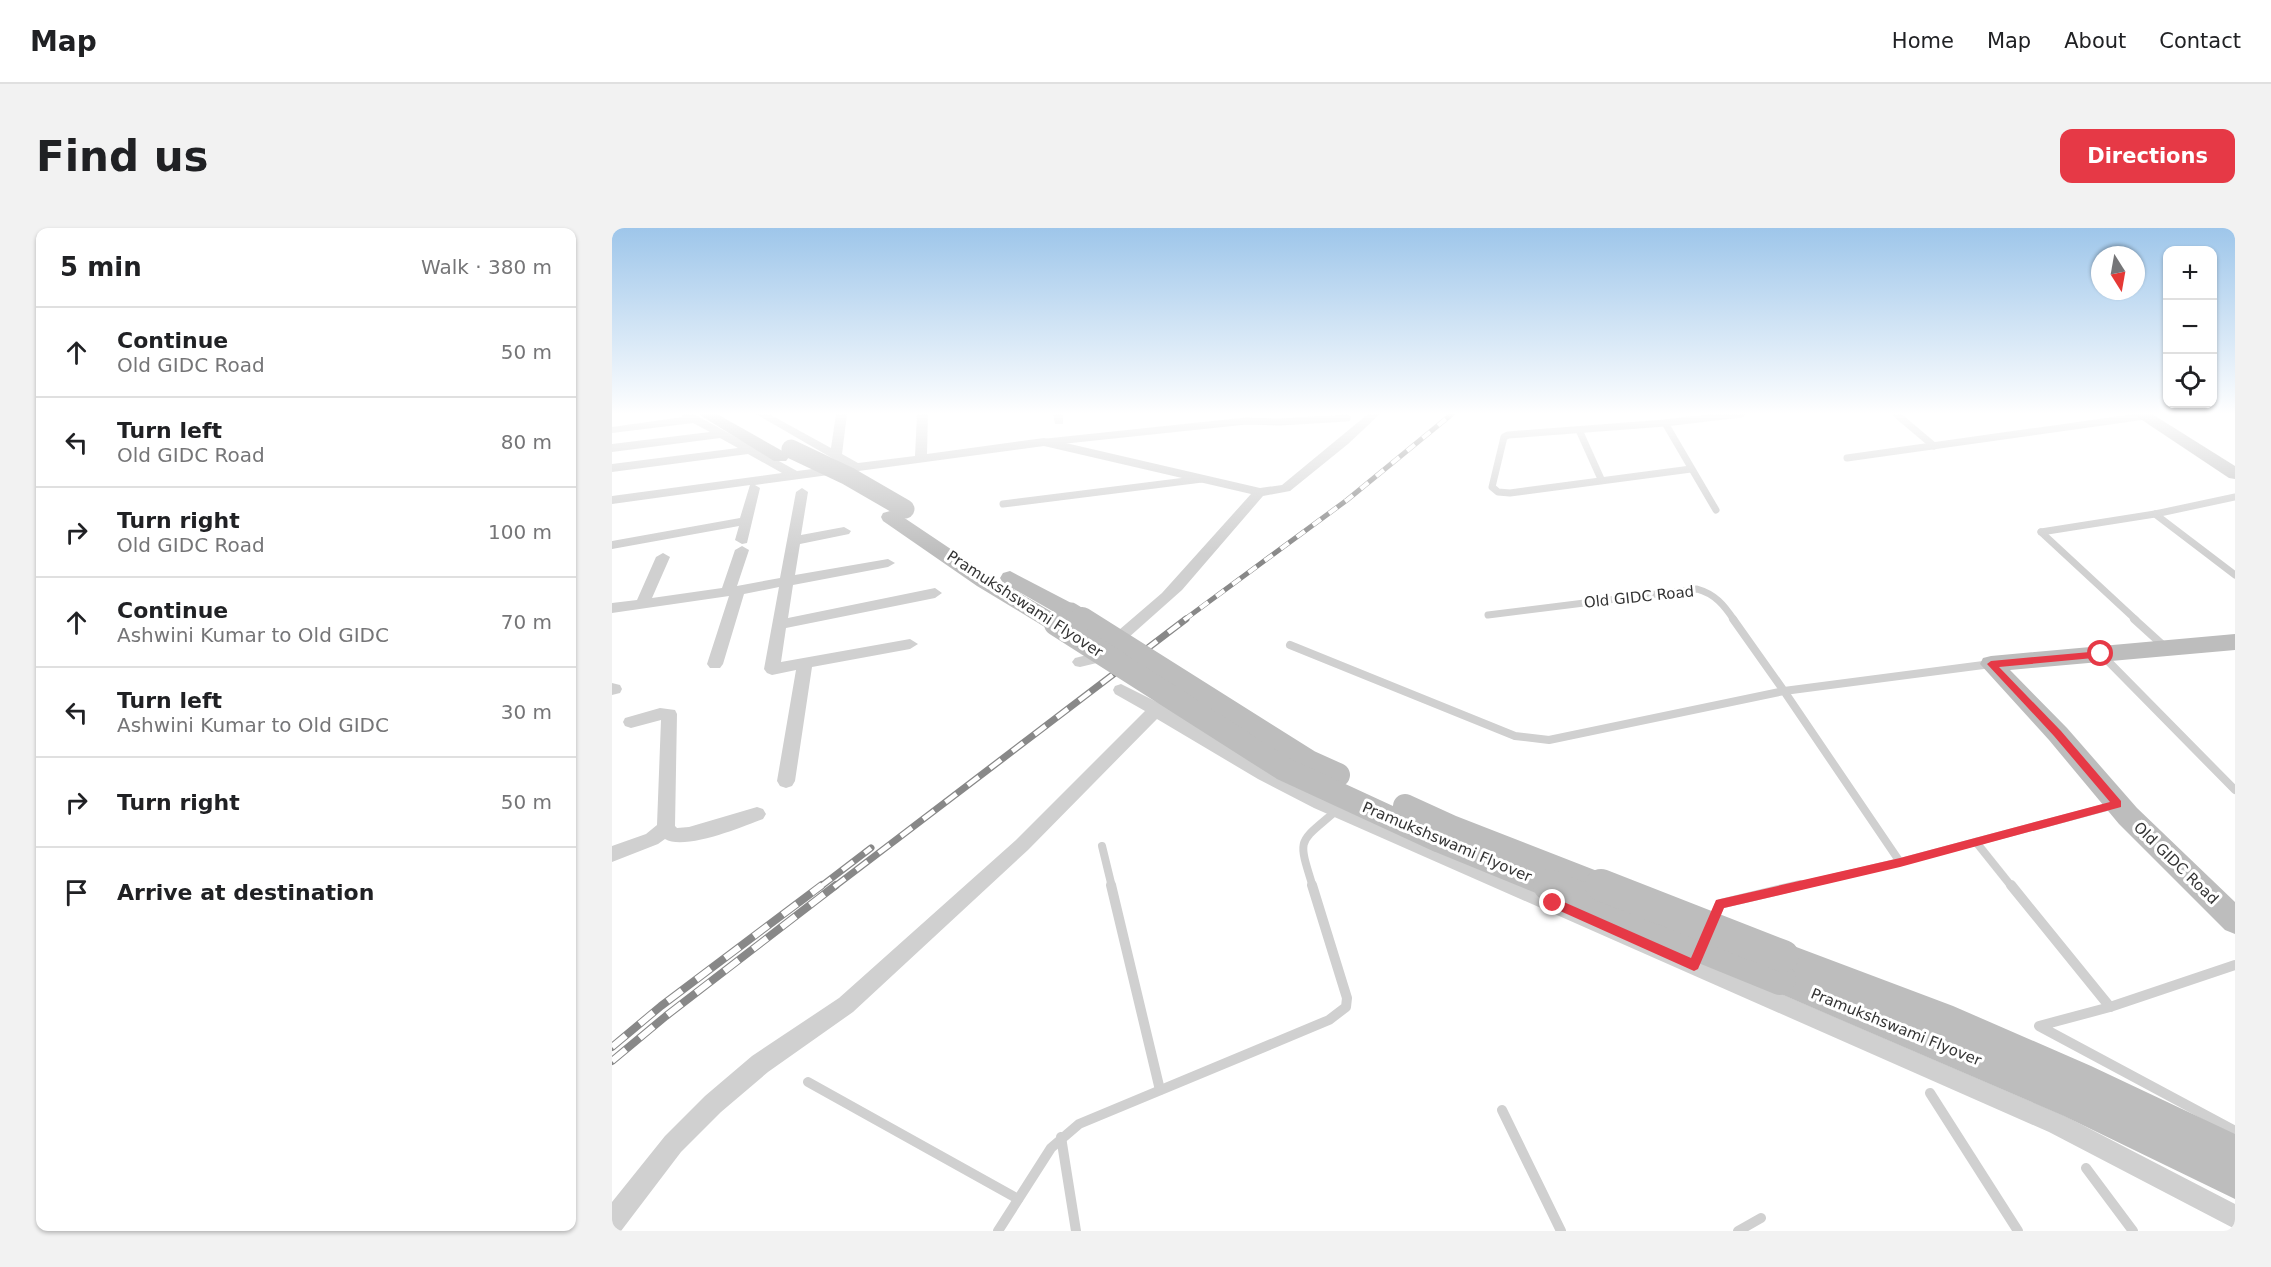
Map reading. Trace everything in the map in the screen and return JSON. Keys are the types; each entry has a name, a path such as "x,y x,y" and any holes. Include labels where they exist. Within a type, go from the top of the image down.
{"main road":[{"name":"Pramukshswami Flyover","path":"787,461 875,507 984,581 1282,768 1440,841 1781,968 1942,1017 2069,1072 2235,1152"},
{"name":"Pramukshswami Flyover","path":"816,461 890,500 1000,572 1071,612 1309,762 1450,827 1781,968 1943,1046 2076,1104 2235,1182"},
{"path":"2216,461 2235,474"},
{"path":"1991,664 2235,642"},
{"name":"Old GIDC Road","path":"1991,664 2058,734 2118,804 2235,921"}],"street":[{"path":"612,468 667,461"},
{"path":"769,461 796,476"},
{"path":"847,461 858,468"},
{"path":"612,500 908,461"},
{"path":"1127,461 1260,492 1273,492 1286,488 1320,461"},
{"path":"716,664 754,488"},
{"path":"802,492 772,669 910,644"},
{"path":"1080,662 1096,658 1175,588 1260,492"},
{"path":"612,545 747,521"},
{"path":"794,541 844,531"},
{"path":"642,604 663,557"},
{"path":"612,608 888,563"},
{"path":"778,625 935,592"},
{"path":"786,781 805,664"},
{"path":"1121,690 1157,709 1264,774 1337,810 2057,1124 2235,1217"},
{"path":"612,1222 673,1144 713,1104 760,1064 846,1005 1022,845 1157,709"},
{"path":"631,722 660,714 669,714 665,829"},
{"path":"665,829 674,836 689,835 757,814"},
{"path":"612,854 652,839 665,829"}],"lane":[{"path":"1499,461 1492,487 1498,492 1510,493 1601,479 1691,469"},
{"path":"1593,461 1601,479"},
{"path":"1686,461 1716,510"},
{"path":"1003,504 1204,479"},
{"path":"2166,649 2041,532 2155,514 2235,497"},
{"path":"2155,514 2235,575"},
{"name":"Old GIDC Road","path":"1488,615 1698,589 1709,592 1722,603 1785,691 1900,862"},
{"path":"1290,645 1515,736 1536,740 1785,691 1991,664"},
{"path":"2101,654 2235,790"},
{"path":"1694,965 1720,904 1900,862 2118,804"},
{"path":"998,1231 1051,1148 1061,1137 1079,1124 1329,1020 1346,1007 1347,998 1302,852 1304,839 1337,810"},
{"path":"1976,842 2110,1007"},
{"path":"1102,846 1160,1090"},
{"path":"2235,965 2110,1007 2039,1026 2235,1131"},
{"path":"808,1082 1018,1199"},
{"path":"1929,1093 2018,1231"},
{"path":"1502,1110 1561,1231"},
{"path":"1061,1137 1077,1231"},
{"path":"2086,1168 2133,1231"},
{"path":"1737,1231 1761,1218"}],"railway":[{"path":"1184,620 1347,500 1395,461"},
{"path":"834,887 1186,619"},
{"path":"820,887 871,848"},
{"path":"612,1047 661,1006 822,885"},
{"path":"612,1061 666,1016 836,885"}],"route":[{"path":"1553,903 1694,965 1720,904 1900,862 2118,804 2058,734 1991,664 2101,654"}]}
